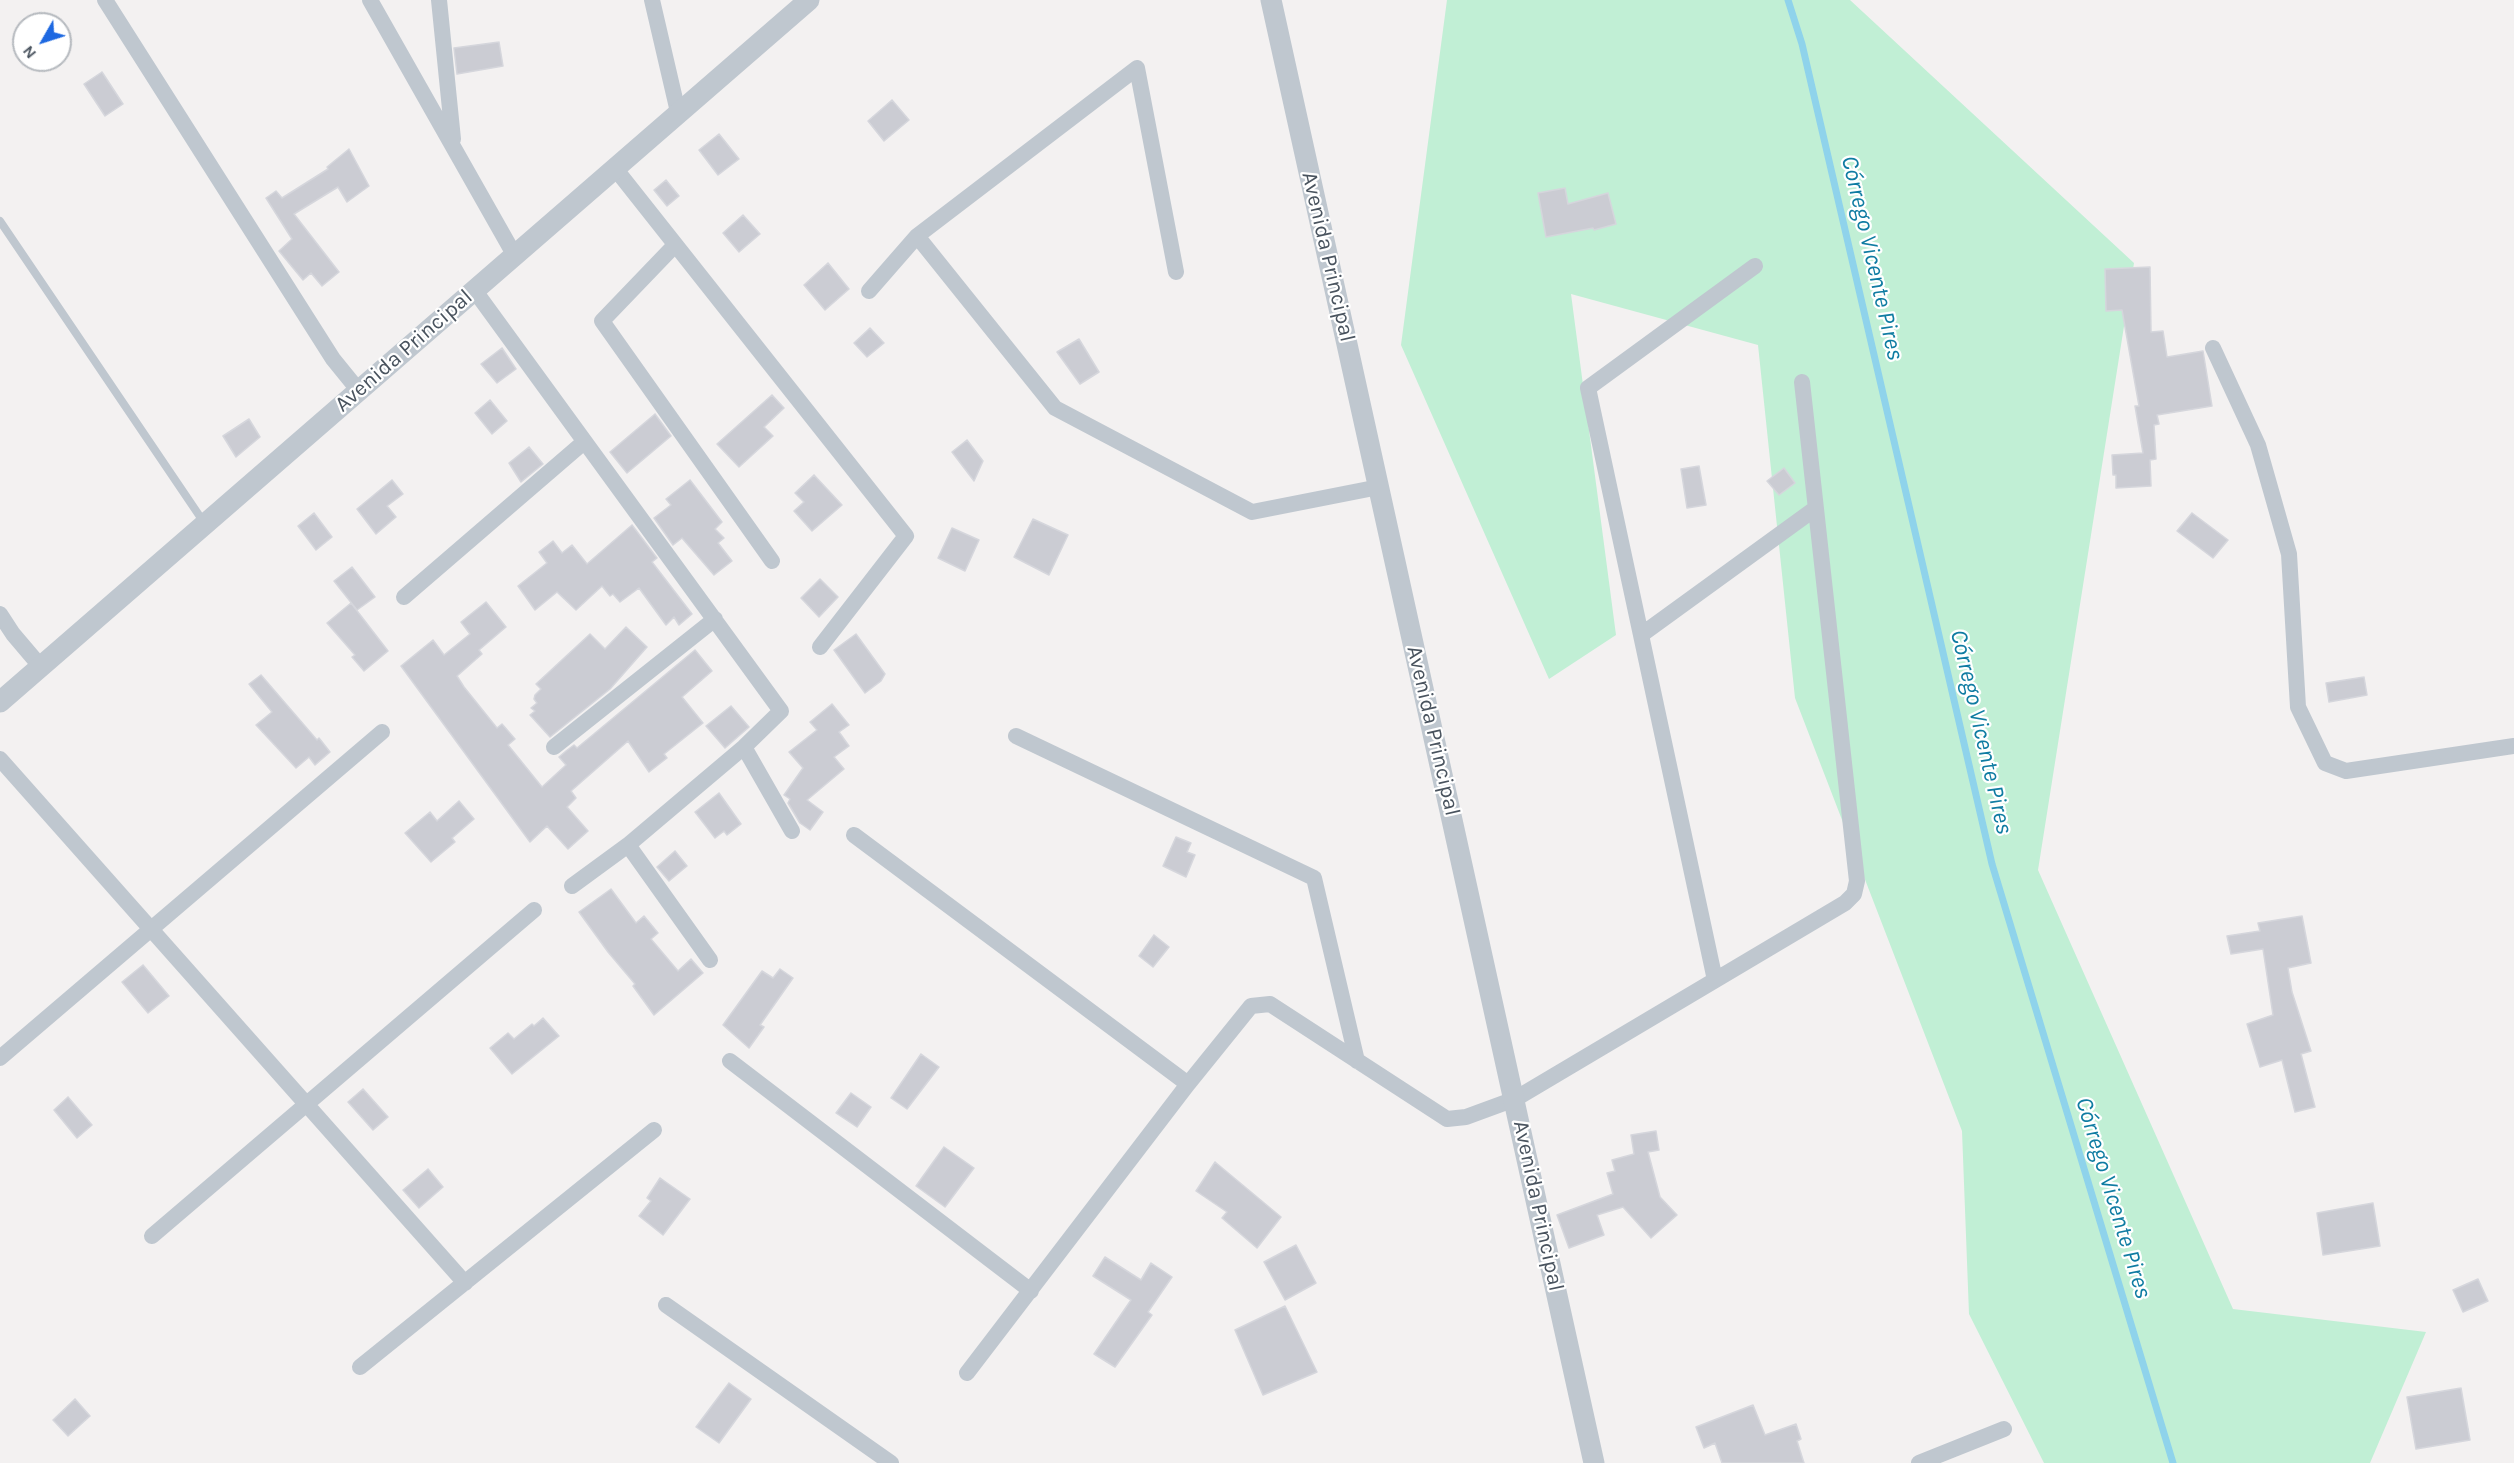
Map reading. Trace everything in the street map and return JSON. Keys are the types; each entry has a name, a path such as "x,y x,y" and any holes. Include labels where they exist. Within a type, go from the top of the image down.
{"street":[{"path":"105,0 333,359 359,391"},
{"path":"370,0 515,256"},
{"path":"439,0 453,146"},
{"path":"652,0 678,112"},
{"name":"Avenida Principal","path":"0,702 475,291 614,166 808,0"},
{"name":"Avenida Principal","path":"1271,0 1594,1463"},
{"path":"869,291 917,236 1137,68 1176,272"},
{"path":"614,166 906,536 820,647"},
{"path":"917,236 1055,408 1252,512 1379,487"},
{"path":"675,245 602,321 772,561"},
{"path":"1715,980 1588,388 1755,266"},
{"path":"475,291 781,711 744,747 628,845 572,886"},
{"path":"2213,348 2258,445 2289,554 2298,707 2325,764 2346,771 2514,746"},
{"path":"967,1373 1188,1084 1251,1006 1270,1004 1447,1119 1466,1117 1515,1098 1845,903 1854,894 1857,881 1802,382"},
{"path":"404,597 584,442"},
{"path":"1641,635 1816,508"},
{"path":"0,614 13,634 41,667"},
{"path":"554,747 715,619"},
{"path":"0,1058 382,732"},
{"path":"1016,736 1314,878 1357,1061"},
{"path":"744,747 792,831"},
{"path":"0,759 465,1283"},
{"path":"854,835 1188,1084"},
{"path":"628,845 710,960"},
{"path":"152,1236 534,910"},
{"path":"730,1061 1031,1291"},
{"path":"360,1367 654,1130"},
{"path":"666,1305 891,1463"},
{"path":"1919,1463 2004,1429"}],"lane":[{"path":"0,221 205,524"}],"green space":[{"path":"1447,0 1850,0 2134,263 2038,870 2233,1309 2426,1332 2370,1463 2044,1463 1969,1314 1962,1131 1795,698 1758,345 1571,294 1616,635 1549,679 1401,345"}],"building":[{"path":"499,42 503,66 457,74 454,48"},
{"path":"102,72 123,104 105,116 84,84"},
{"path":"892,100 909,120 884,141 868,121"},
{"path":"719,134 739,159 718,175 699,150"},
{"path":"349,149 369,186 347,202 338,187 294,214 339,272 322,286 311,273 303,280 279,251 292,239 266,198 276,191 282,198 328,169 327,167"},
{"path":"666,180 679,196 667,206 654,190"},
{"path":"1565,188 1568,204 1608,193 1616,224 1594,230 1593,228 1546,237 1538,193"},
{"path":"743,215 760,234 739,252 723,233"},
{"path":"828,263 849,289 825,310 804,285"},
{"path":"2150,267 2151,332 2163,331 2167,357 2203,351 2212,406 2157,415 2159,424 2154,425 2156,459 2150,460 2151,486 2116,488 2112,455 2143,453 2135,406 2139,406 2122,310 2106,311 2105,269"},
{"path":"870,328 884,343 867,357 854,343"},
{"path":"1079,339 1099,372 1080,384 1057,352"},
{"path":"502,348 516,369 497,383 481,364"},
{"path":"772,395 784,408 764,427 773,436 739,467 717,444"},
{"path":"490,400 507,421 492,434 475,413"},
{"path":"655,414 671,436 627,473 610,452"},
{"path":"249,419 260,437 236,457 223,436"},
{"path":"967,440 983,461 974,481 952,452"},
{"path":"529,447 543,464 521,482 509,463"},
{"path":"1699,466 1706,505 1687,508 1681,469"},
{"path":"1784,468 1795,483 1779,495 1767,481"},
{"path":"814,475 842,505 812,531 794,511 804,502 795,493"},
{"path":"392,480 403,494 387,506 396,517 376,534 357,509"},
{"path":"690,480 722,522 715,529 724,538 718,543 732,561 714,575 682,538 673,545 654,518 671,505 666,499"},
{"path":"314,513 332,537 316,550 298,526"},
{"path":"2192,513 2228,540 2213,558 2177,531"},
{"path":"1033,519 1068,535 1049,575 1014,557"},
{"path":"632,525 657,558 652,562 692,614 679,625 674,617 666,625 639,588 620,602 613,594 610,596 602,586 576,610 557,592 535,610 518,586 547,563 539,552 553,541 562,553 572,545 587,564"},
{"path":"952,528 979,540 965,571 938,558"},
{"path":"352,567 375,597 357,610 334,581"},
{"path":"820,579 838,597 819,617 801,598"},
{"path":"486,602 506,627 479,650 482,654 457,676 497,728 502,724 515,739 508,745 542,787 566,765 559,757 574,745 577,748 695,650 712,671 682,697 703,723 664,754 667,758 649,772 628,741 571,791 576,798 567,807 588,831 568,849 547,826 530,842 401,666 433,640 444,655 470,634 461,622"},
{"path":"351,603 388,651 364,671 352,657 355,655 327,623"},
{"path":"626,627 647,647 610,689 550,737 530,715 535,711 531,708 537,703 534,699 535,695 541,689 536,684 590,634 605,649"},
{"path":"856,634 885,674 881,681 865,693 834,650"},
{"path":"261,675 330,752 315,765 309,757 296,768 256,725 272,712 249,684"},
{"path":"2364,677 2367,695 2329,702 2326,683"},
{"path":"832,704 849,725 839,732 849,746 834,757 844,769 807,800 823,812 810,830 800,823 788,803 790,799 784,795 803,768 789,752 817,730 810,722"},
{"path":"731,706 749,727 725,748 706,726"},
{"path":"719,793 741,824 727,835 724,831 715,838 695,812"},
{"path":"459,801 474,819 452,838 455,842 431,862 405,833 430,812 437,821"},
{"path":"1176,837 1191,843 1187,852 1195,855 1186,877 1163,866"},
{"path":"675,851 687,866 669,881 657,867"},
{"path":"611,889 636,923 644,916 658,933 651,939 678,971 691,959 703,973 654,1015 633,986 635,984 579,912"},
{"path":"2302,916 2311,963 2288,968 2292,992 2311,1051 2301,1054 2315,1107 2295,1112 2282,1060 2260,1067 2247,1024 2273,1015 2263,949 2231,954 2227,936 2260,931 2258,923"},
{"path":"1154,935 1169,947 1153,967 1139,956"},
{"path":"143,965 169,996 148,1013 122,982"},
{"path":"780,969 793,978 760,1025 764,1027 749,1048 723,1025 762,971 773,978"},
{"path":"543,1018 559,1036 512,1074 490,1048 508,1033 514,1039"},
{"path":"921,1054 939,1067 907,1109 891,1098"},
{"path":"363,1089 388,1117 373,1130 348,1102"},
{"path":"851,1093 871,1107 857,1127 836,1113"},
{"path":"68,1097 92,1125 77,1138 54,1110"},
{"path":"1656,1131 1659,1150 1648,1152 1660,1197 1677,1215 1651,1238 1623,1207 1597,1215 1604,1235 1569,1248 1557,1215 1613,1194 1607,1173 1615,1171 1612,1160 1634,1154 1631,1135"},
{"path":"944,1147 974,1168 945,1207 916,1186"},
{"path":"1215,1162 1281,1217 1257,1248 1222,1218 1227,1212 1196,1191"},
{"path":"428,1169 443,1187 419,1208 403,1190"},
{"path":"660,1178 690,1199 663,1235 639,1216 651,1201 647,1198"},
{"path":"2373,1203 2380,1246 2323,1255 2317,1213"},
{"path":"1296,1245 1316,1283 1285,1300 1264,1262"},
{"path":"1105,1257 1141,1280 1151,1263 1172,1277 1148,1312 1152,1315 1115,1367 1094,1354 1131,1300 1093,1276"},
{"path":"2478,1279 2488,1301 2463,1312 2453,1290"},
{"path":"1285,1306 1317,1372 1263,1395 1235,1330"},
{"path":"729,1383 751,1399 719,1443 696,1427"},
{"path":"2461,1388 2470,1440 2416,1449 2407,1397"},
{"path":"75,1399 90,1416 68,1436 53,1420"},
{"path":"1753,1405 1765,1435 1796,1424 1801,1439 1797,1441 1804,1463 1722,1463 1715,1443 1704,1448 1696,1427"}],"waterway":[{"name":"Córrego Vicente Pires","path":"1788,0 1802,44 1992,864 2173,1463"}]}
